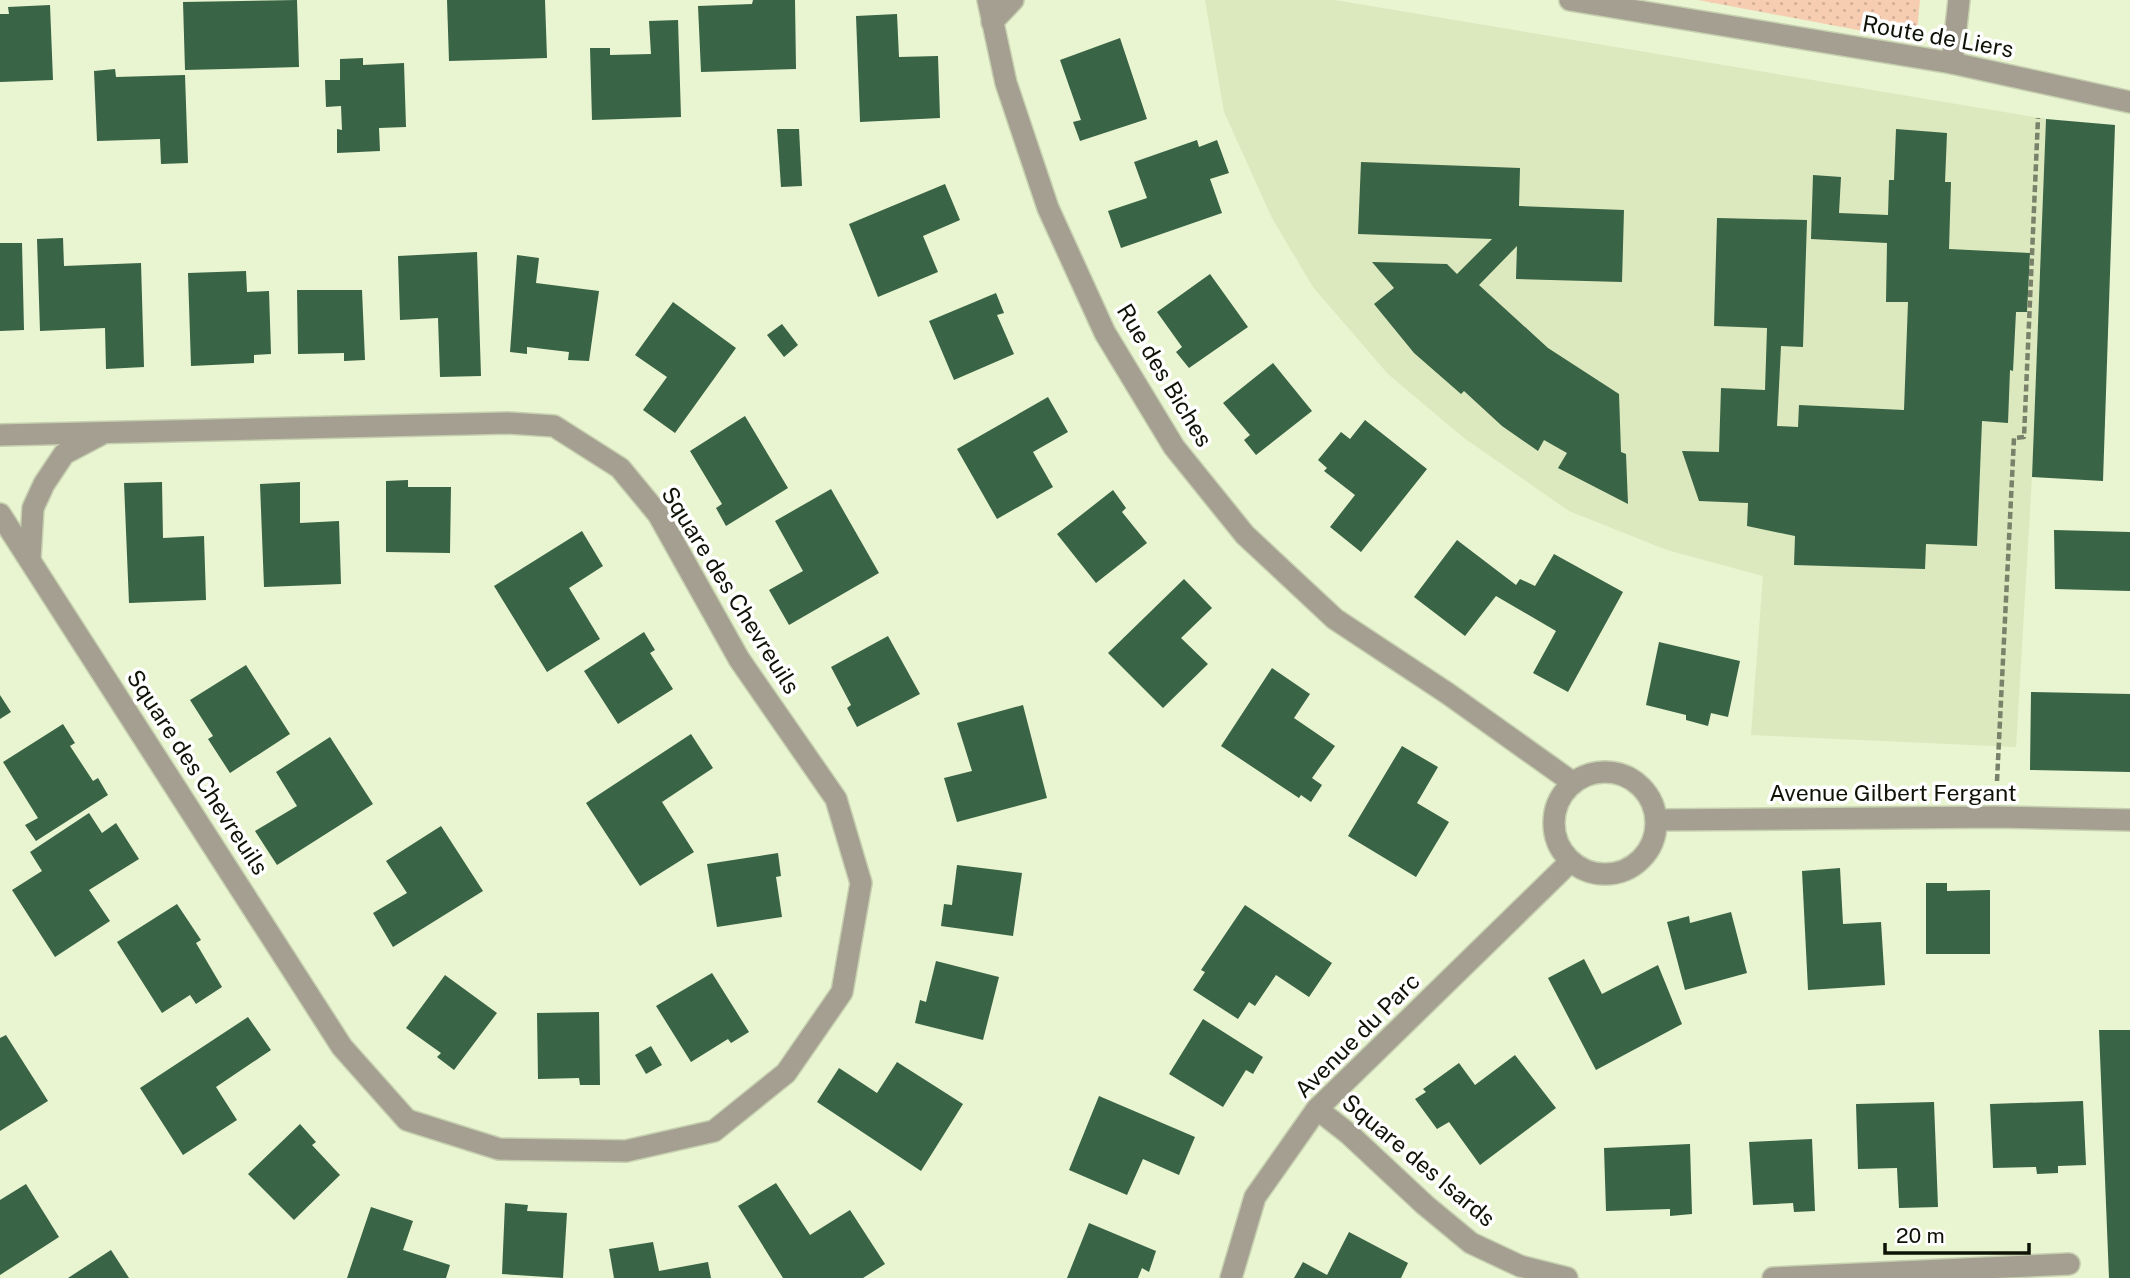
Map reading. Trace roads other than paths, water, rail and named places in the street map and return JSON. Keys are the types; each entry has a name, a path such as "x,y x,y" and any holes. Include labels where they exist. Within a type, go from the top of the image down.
{"street":[{"name":"Rue des Biches","path":"988,0 1006,83 1048,208 1105,333 1174,447 1245,535 1335,619 1447,693 1572,782"},
{"path":"992,22 1013,0"},
{"name":"Route de Liers","path":"1570,0 1952,63 2130,102"},
{"path":"1952,63 1959,0"},
{"name":"Square des Chevreuils","path":"0,435 508,423 554,426 620,468 658,514 739,659 836,799 861,883 842,992 786,1073 714,1131 626,1151 499,1149 407,1120 342,1047 0,514"},
{"name":"Square des Chevreuils","path":"30,558 33,508 44,484 64,454 105,433"},
{"path":"1614,771 1636,781 1650,797 1657,820 1653,843 1641,860 1623,872 1599,875 1570,862 1555,841 1552,820 1556,802 1572,782 1594,772 1614,771"},
{"name":"Avenue Gilbert Fergant","path":"1657,820 1996,817 2130,820"},
{"name":"Avenue du Parc","path":"1231,1278 1255,1197 1317,1109 1570,862"},
{"name":"Square des Isards","path":"1317,1109 1349,1134 1425,1205 1471,1243 1520,1266 1567,1278"},
{"path":"1773,1278 2069,1264"}]}
